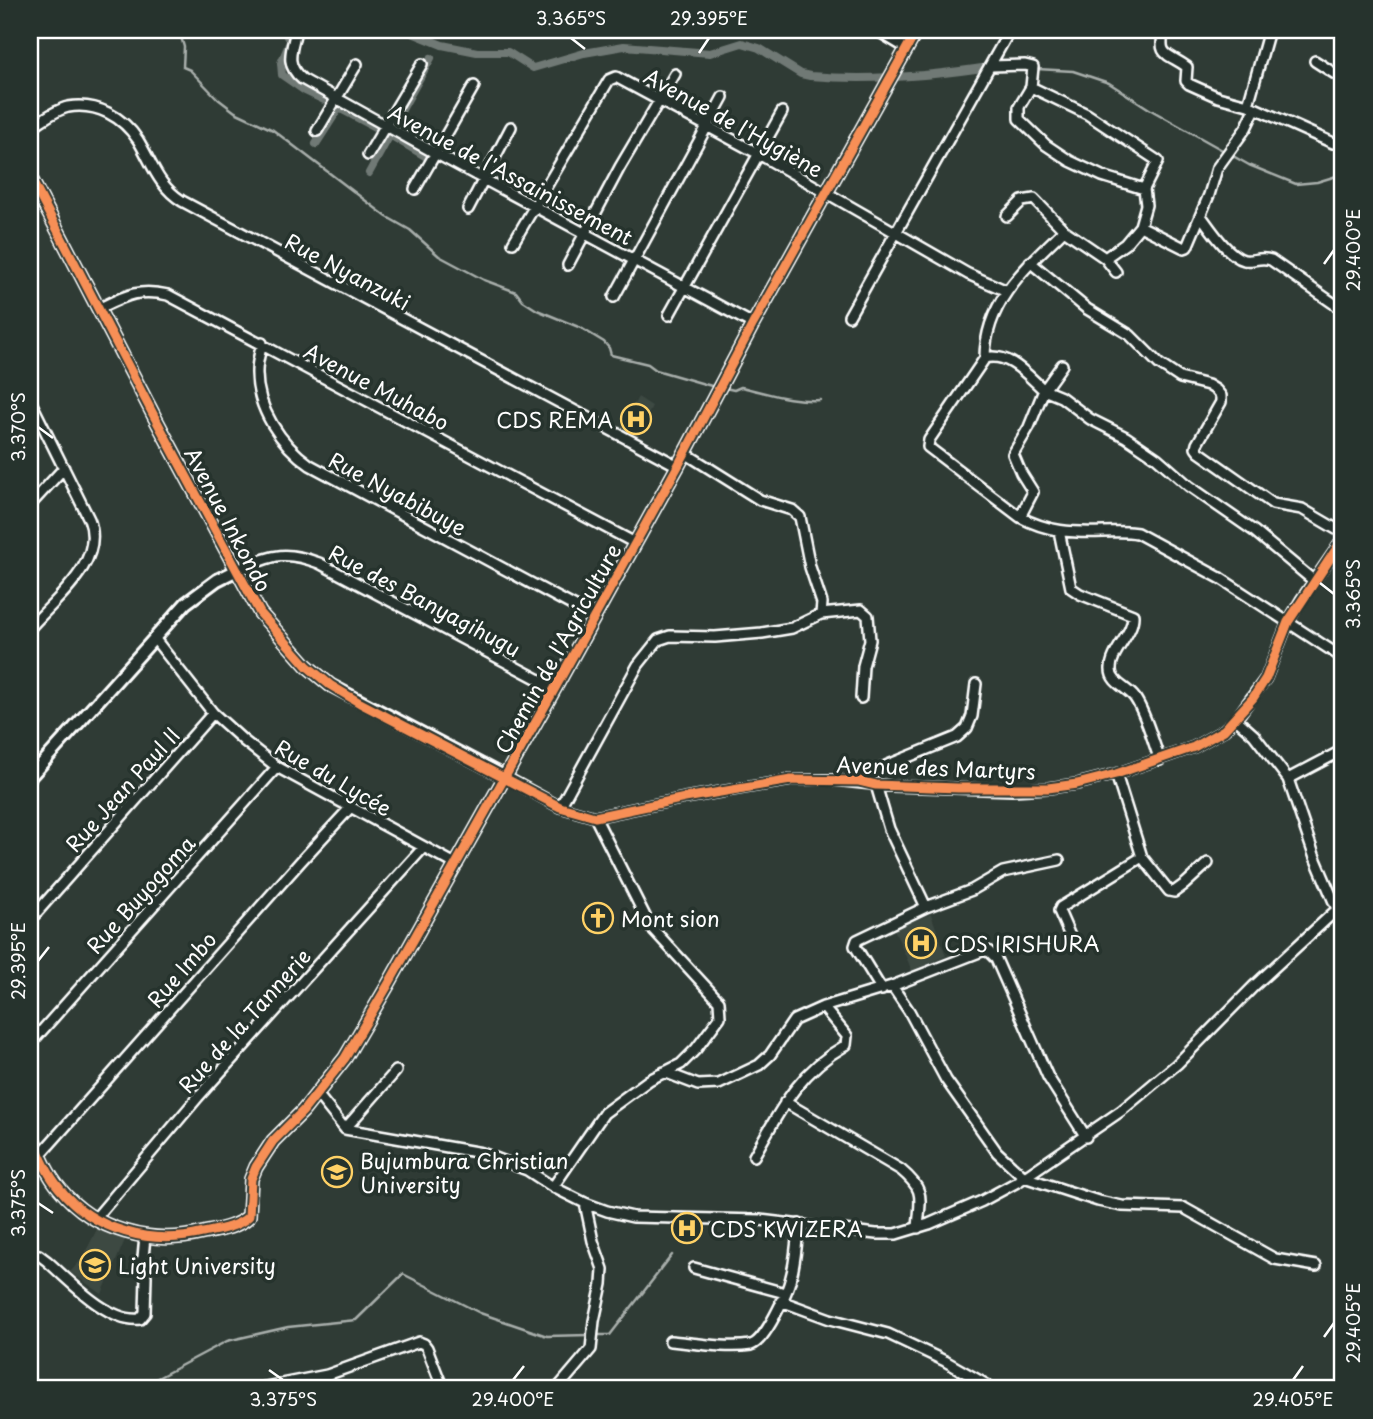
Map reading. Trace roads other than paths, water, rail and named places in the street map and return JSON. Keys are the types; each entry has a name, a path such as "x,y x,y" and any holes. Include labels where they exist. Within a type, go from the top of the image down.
{"street":[{"name":"Avenue de l'Assainissement","path":"296,30 290,62 293,71 335,99 753,324"},
{"path":"876,30 906,48"},
{"name":"Chemin de l'Agriculture","path":"30,1132 60,1189 75,1205 95,1219 126,1233 180,1237 197,1235 246,1220 250,1212 251,1180 256,1167 273,1141 303,1111 345,1058 457,865 678,466 825,192 917,30"},
{"path":"849,316 1010,30"},
{"path":"1164,30 1160,45 1162,51 1187,67 1186,81 1189,84 1218,97 1252,107 1334,143"},
{"path":"1140,226 1184,248 1187,247 1217,168 1247,128 1269,30"},
{"path":"1315,61 1343,79"},
{"path":"317,131 357,64"},
{"path":"368,155 422,64"},
{"path":"991,66 1033,66 1031,86 1019,107 1019,119 1046,145 1086,170 1144,189"},
{"path":"568,265 657,100 675,74"},
{"name":"Avenue de l'Hygiène","path":"513,243 609,80 616,78 896,230 968,274 1007,291"},
{"path":"415,189 474,86"},
{"path":"1031,86 1087,114 1157,159 1144,189 1146,205 1140,226 1125,244 1105,258"},
{"path":"614,297 723,97"},
{"name":"Rue Nyanzuki","path":"30,128 66,107 101,109 117,117 137,138 158,179 171,194 182,201 678,466"},
{"path":"669,315 782,111"},
{"path":"468,209 511,127"},
{"name":"Avenue Inkondo","path":"30,177 260,613 307,666 330,685 505,777"},
{"path":"1007,216 1022,201 1034,199 1064,230 1105,258 1116,272"},
{"path":"1201,216 1233,254 1244,260 1263,257 1271,260 1343,310"},
{"path":"1064,230 1031,262 1007,291 987,328 985,358 929,440 928,447 1020,517 1042,528 1059,531 1124,530 1137,533 1208,572 1343,658"},
{"path":"1031,262 1087,309 1130,335 1159,364 1180,378 1208,385 1216,390 1222,402 1197,444 1199,452 1273,504 1302,509 1343,533"},
{"name":"Avenue Muhabo","path":"98,309 134,292 151,291 189,304 635,543"},
{"name":"Rue Nyabibuye","path":"262,343 257,372 260,395 267,414 293,454 594,617"},
{"path":"985,358 1001,357 1009,360 1044,390 1061,397 1090,419 1126,437 1157,458 1189,486 1254,531 1314,581"},
{"path":"1020,517 1033,492 1013,454 1029,427 1044,390 1062,365"},
{"path":"30,400 93,528 91,554 76,576 30,628"},
{"path":"685,453 760,500 792,510 800,517 810,567 822,603 821,614"},
{"path":"30,505 64,468"},
{"path":"1059,531 1074,592 1133,615 1132,624 1111,665 1111,674 1114,680 1136,699 1160,760"},
{"name":"Avenue des Martyrs","path":"505,777 560,807 595,817 685,797 791,780 999,789 1048,788 1116,774 1160,760 1208,740 1236,719 1266,678 1288,622 1343,539"},
{"name":"Rue des Banyagihugu","path":"237,570 282,554 319,563 555,688"},
{"path":"30,777 197,593 237,570"},
{"path":"560,807 638,665 658,640 670,636 715,637 772,632 792,628 821,614 861,610 868,616 870,640 863,666 861,698"},
{"name":"Rue du Lycée","path":"154,638 213,713 277,767 457,865"},
{"path":"859,781 888,765 957,737 967,728 972,716 976,684"},
{"name":"Rue Jean Paul II","path":"30,920 213,713"},
{"path":"317,1094 345,1129 482,1153 527,1170 585,1203 633,1217 702,1217 799,1224 876,1234 896,1234 918,1228 982,1201 1024,1177 1121,1111 1162,1077 1254,986 1340,907 1314,856 1288,779 1270,753 1236,719"},
{"path":"1288,779 1343,750"},
{"name":"Rue Buyogoma","path":"30,1044 277,767"},
{"path":"1116,774 1142,857 1165,887 1174,892 1208,863"},
{"path":"876,785 889,829 926,908"},
{"name":"Rue Imbo","path":"40,1155 350,808"},
{"path":"553,1187 604,1113 633,1090 681,1064 714,1028 720,1017 719,1001 650,926 595,817"},
{"name":"Rue de la Tannerie","path":"95,1219 198,1097 423,848"},
{"path":"1073,943 1059,911 1061,907 1142,857"},
{"path":"882,990 855,943 857,940 972,890 1003,872 1059,860"},
{"path":"664,1072 698,1085 719,1084 759,1065 770,1055 794,1020 823,1007 882,990 982,951 993,954 1048,1077 1086,1137"},
{"path":"892,986 909,1011 946,1080 989,1142 1024,1177 1122,1206 1184,1209 1197,1213 1275,1259 1316,1266"},
{"path":"754,1156 785,1102 812,1068 845,1045 848,1040 823,1007"},
{"path":"345,1129 396,1071"},
{"path":"785,1102 901,1170 915,1181 920,1195 918,1228"},
{"path":"557,1389 591,1349 602,1284 603,1269 593,1241 585,1203"},
{"path":"670,1341 752,1345 763,1336 791,1279 799,1224"},
{"path":"30,1254 39,1255 99,1305 120,1316 140,1319 145,1313 146,1276 139,1264 143,1258 145,1236"},
{"path":"694,1268 783,1297 830,1319 888,1334 945,1361 994,1389"},
{"path":"255,1389 327,1375 419,1342 427,1348 443,1389"}],"waterway":[{"path":"179,30 184,47 183,67 190,70 218,99 235,112 273,130 387,217 410,230 439,256 484,280 516,292 523,301 537,310 581,328 604,342 611,355 648,364 656,370 715,387"},
{"path":"405,30 442,45 477,52 508,52 533,68 584,53 624,46 710,53 742,43 759,48 801,74 810,76 902,77 995,66"},
{"path":"287,36 292,37 281,63 282,75 305,91 330,103"},
{"path":"431,58 395,122 435,146"},
{"path":"1037,69 1073,71 1109,83 1249,165 1296,184 1317,182 1343,174"},
{"path":"316,144 339,108 380,130"},
{"path":"369,173 390,135 430,159"},
{"path":"725,388 734,390 741,387 790,398 820,400"},
{"path":"596,1335 610,1335 672,1255"},
{"path":"142,1389 150,1382 227,1341 288,1327 356,1320 403,1274 480,1313 547,1336 589,1335"}],"place":[{"name":"CDS REMA","path":"636,419"},
{"name":"Mont sion","path":"598,918"},
{"name":"CDS IRISHURA","path":"921,943"},
{"name":"Bujumbura Christian University","path":"337,1172"},
{"name":"CDS KWIZERA","path":"687,1228"},
{"name":"Light University","path":"95,1265"}]}
